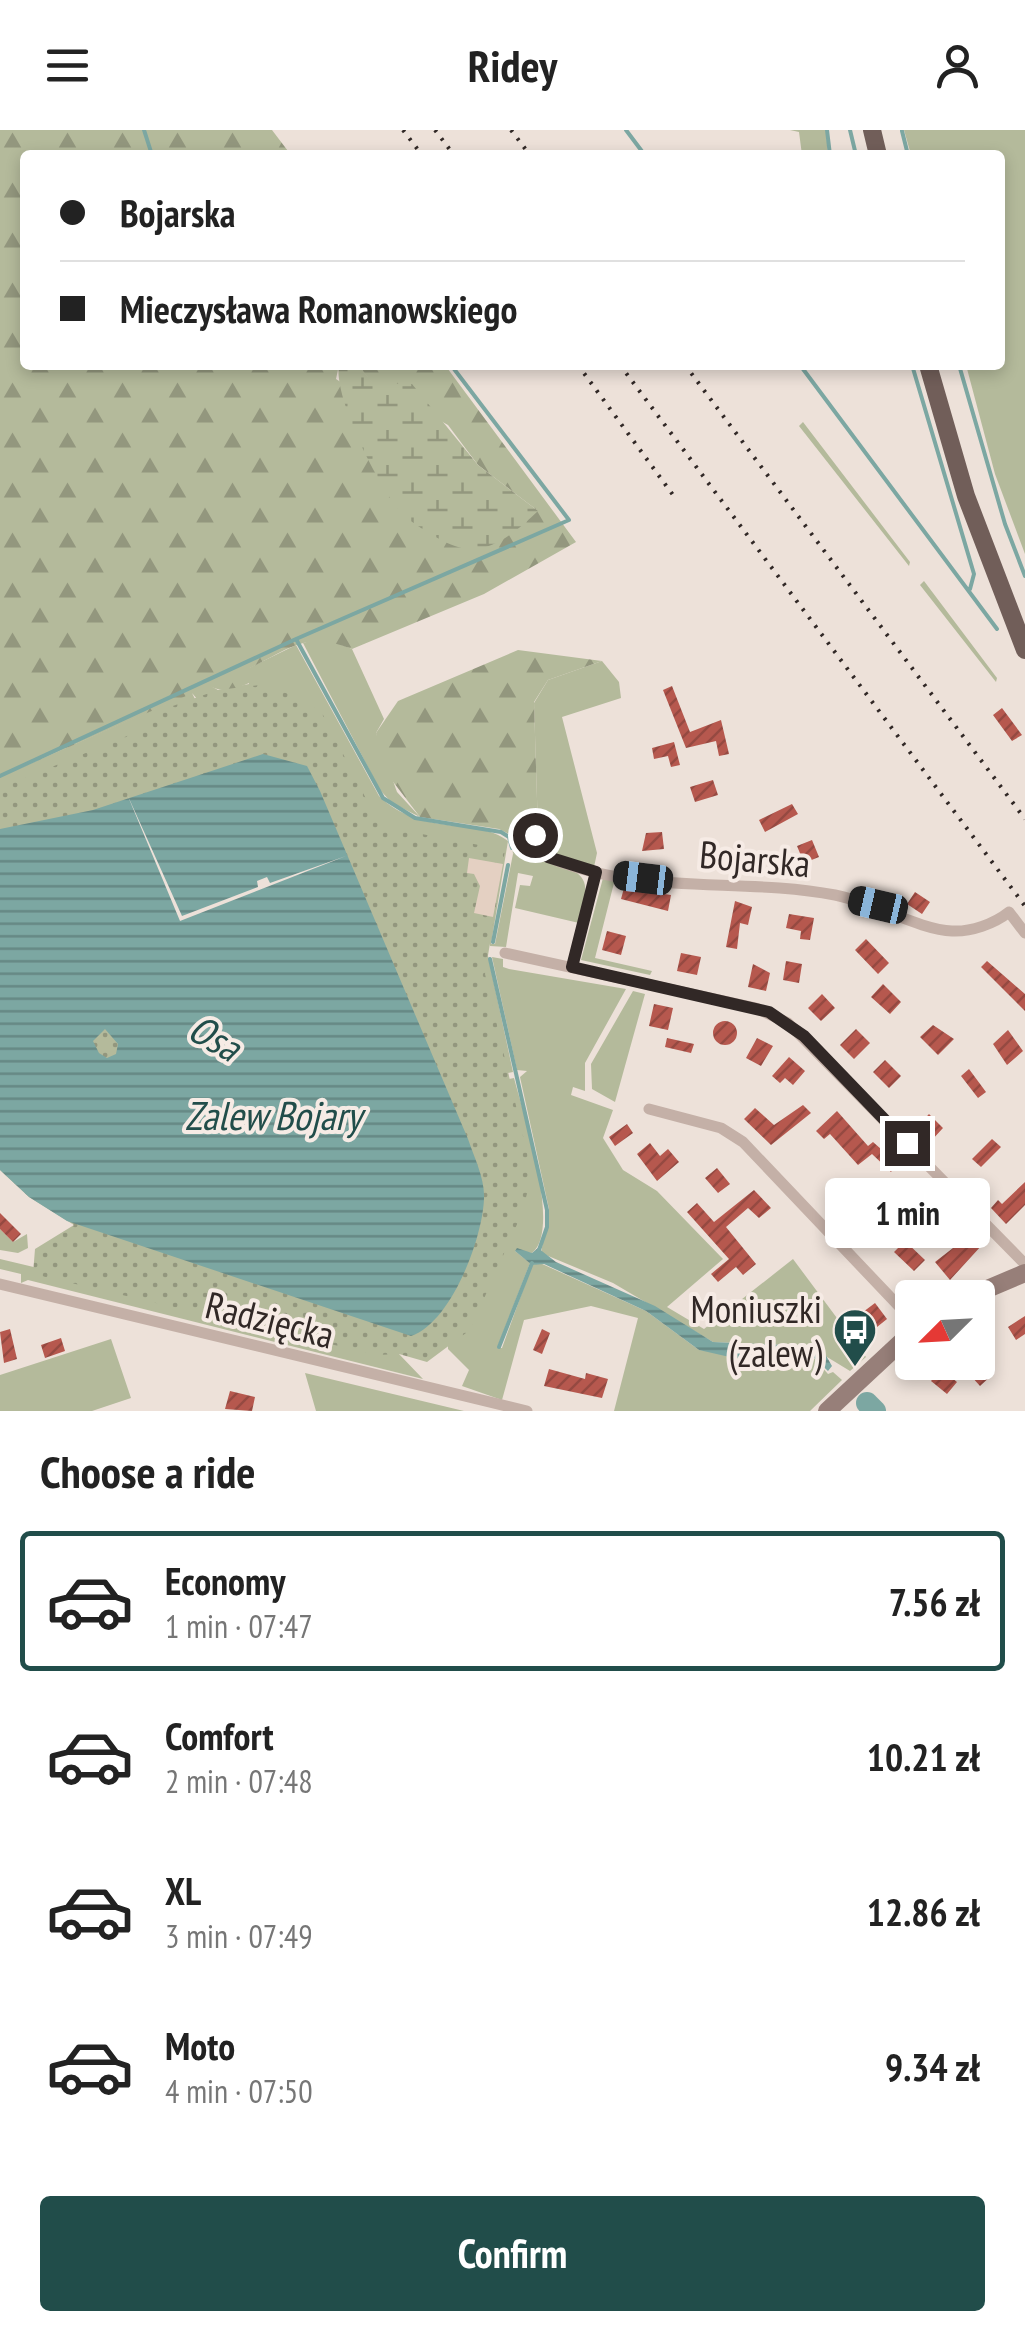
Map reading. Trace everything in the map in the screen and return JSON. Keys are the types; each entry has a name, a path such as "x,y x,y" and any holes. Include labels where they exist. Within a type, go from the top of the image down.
{"main road":[{"path":"929,370 966,496 1025,650"}],"street":[{"name":"Bojarska","path":"535,835 548,857 596,872 831,894 878,905 948,931 986,925 1009,912 1025,933"},
{"path":"572,967 596,872"},
{"path":"505,953 756,1008 788,1024 1025,1264"},
{"path":"649,1109 708,1124 743,1142 895,1302"},
{"path":"995,1286 1025,1273"},
{"name":"Radzięcka","path":"0,1284 527,1411"},
{"path":"827,1411 895,1348"}],"green space":[{"path":"0,130 272,130 287,150 20,150 20,370 338,370 336,379 538,511 478,465 448,425 372,383 362,370 449,370 576,542 484,594 352,649 323,641 289,648 250,668 249,683 224,690 209,686 0,777"},
{"path":"790,130 826,130 828,150 801,150 799,132"},
{"path":"904,130 1025,130 1025,554 995,474 967,370 1005,370 1005,150 910,150"},
{"path":"339,370 362,370 373,383 412,384 478,465 538,511 502,540 481,548 452,545 427,532 400,511 369,462"},
{"path":"803,422 910,562 909,566 799,426"},
{"path":"924,581 997,678 996,682 920,585"},
{"path":"323,637 352,649 384,719 376,733 397,792 420,817 392,803 380,790 303,643"},
{"path":"296,645 379,796 413,817 480,829 508,841 491,944 495,944 513,854 532,833 542,857 582,878 585,895 579,923 515,908 520,885 530,886 533,876 518,873 506,947 490,946 478,908 208,712 192,693 201,711 161,732 0,791 0,777 209,685 218,690 249,684 249,668"},
{"path":"518,650 602,661 548,680 534,702 538,831 513,854 511,835 499,829 420,817 381,766 376,733 398,701"},
{"path":"602,661 619,682 621,698 562,717 597,853 594,867 548,852 538,831 534,703 548,680"},
{"name":"Zalew Bojary","path":"260,685 321,711 380,826 505,850 485,974 532,1174 522,1213 470,1330 427,1362 399,1354 377,1355 33,1274 35,1249 74,1225 29,1197 0,1170 0,781 20,780 149,727 153,713 218,690"},
{"path":"603,878 615,879 595,958 652,971 650,975 581,960"},
{"path":"439,951 488,956 513,1072 508,1073 509,1079 514,1078 542,1196 540,1240 532,1253 515,1251 530,1263 497,1348 502,1348 532,1265 540,1263 646,1311 699,1350 813,1357 828,1374 833,1372 842,1380 810,1411 614,1411 638,1318 591,1306 524,1320 502,1400 462,1386 469,1370 448,1349"},
{"path":"492,957 503,959 503,967 509,969 626,989 585,1063 585,1091 573,1087 571,1095 613,1110 603,1138 623,1170 657,1191 723,1259 667,1307 704,1329 793,1259 866,1357 850,1371 809,1346 713,1342 613,1283 541,1253 549,1209 520,1077 527,1071 517,1070"},
{"path":"633,991 645,994 615,1102 592,1089 591,1064"},
{"path":"0,1229 13,1242 27,1234 28,1248 18,1253 0,1250"},
{"path":"0,1259 399,1354 423,1379 28,1280 21,1283 21,1274 0,1269"},
{"path":"111,1339 131,1398 92,1411 0,1411 0,1375"},
{"path":"305,1373 464,1411 316,1411"}],"shaded area":[{"path":"469,858 503,864 493,917 474,913 480,886 474,874 467,873"}],"water":[{"name":"Zalew Bojary","path":"263,754 307,766 468,1139 483,1183 482,1215 471,1256 451,1297 426,1328 411,1336 67,1221 29,1197 0,1170 0,829 93,810","holes":["105,1029 118,1044 116,1054 107,1058 93,1041"]},
{"path":"517,1248 532,1253 538,1248 556,1262 655,1306 713,1342 809,1346 824,1352 832,1366 828,1371 813,1357 734,1358 699,1350 646,1311 544,1264 532,1265 515,1251"}],"pier":[{"path":"127,794 182,916 258,887 257,881 267,877 270,883 346,856 180,921"}],"building":[{"path":"672,686 690,732 721,720 729,754 719,756 716,741 686,748 663,690"},
{"path":"1002,708 1022,735 1012,741 993,715"},
{"path":"674,742 680,765 671,767 668,756 654,759 652,748"},
{"path":"713,780 718,795 695,802 690,787"},
{"path":"792,804 798,814 765,832 759,820"},
{"path":"662,832 664,849 642,851 646,833"},
{"path":"812,840 819,857 804,863 797,846"},
{"path":"624,888 671,895 668,911 621,899"},
{"path":"915,892 930,902 922,914 907,904"},
{"path":"735,901 752,907 748,925 740,923 737,949 726,947"},
{"path":"789,914 814,918 810,940 800,939 801,931 786,928"},
{"path":"607,931 626,936 621,955 602,950"},
{"path":"866,939 889,963 878,974 855,950"},
{"path":"681,953 701,957 697,975 677,971"},
{"path":"786,961 802,964 799,983 783,980"},
{"path":"987,961 1025,994 1025,1011 981,967"},
{"path":"753,964 770,973 766,991 748,987"},
{"path":"883,984 901,1002 890,1014 871,997"},
{"path":"822,994 835,1008 821,1021 808,1008"},
{"path":"654,1004 673,1008 668,1030 649,1026"},
{"path":"725,1021 737,1033 725,1045 713,1033"},
{"path":"933,1025 954,1039 938,1055 920,1037"},
{"path":"856,1029 870,1043 854,1059 840,1045"},
{"path":"1008,1030 1023,1051 1007,1065 993,1044"},
{"path":"667,1038 694,1044 691,1053 665,1047"},
{"path":"757,1038 773,1046 761,1066 746,1058"},
{"path":"789,1057 805,1071 793,1085 785,1078 780,1083 772,1076"},
{"path":"885,1060 901,1076 889,1088 873,1072"},
{"path":"969,1069 986,1092 978,1098 961,1076"},
{"path":"803,1105 811,1113 771,1145 744,1119 755,1108 774,1125"},
{"path":"837,1111 868,1146 873,1142 897,1163 891,1172 872,1154 858,1165 830,1134 824,1139 816,1131"},
{"path":"929,1114 943,1128 931,1141 917,1127"},
{"path":"627,1124 633,1133 615,1146 609,1137"},
{"path":"992,1139 1001,1147 981,1167 972,1159"},
{"path":"650,1143 660,1156 668,1149 679,1162 657,1181 637,1154"},
{"path":"717,1168 730,1184 718,1193 705,1178"},
{"path":"969,1178 989,1200 982,1207 962,1185"},
{"path":"1025,1182 1025,1205 1006,1224 991,1208 998,1200 1002,1204"},
{"path":"754,1190 771,1208 759,1218 748,1208 726,1227 756,1264 743,1275 736,1267 718,1282 711,1274 729,1259 687,1212 697,1203 714,1222"},
{"path":"845,1199 881,1236 868,1248 833,1211"},
{"path":"933,1200 941,1209 910,1242 902,1234"},
{"path":"0,1213 21,1234 13,1242 0,1229"},
{"path":"971,1234 982,1245 950,1280 935,1262"},
{"path":"905,1241 925,1260 914,1271 894,1252"},
{"path":"875,1303 887,1319 872,1331 859,1315"},
{"path":"1025,1316 1025,1334 1016,1340 1008,1327"},
{"path":"10,1329 17,1359 4,1363 0,1332"},
{"path":"542,1329 550,1333 542,1354 533,1350"},
{"path":"61,1338 65,1351 45,1358 41,1345"},
{"path":"549,1369 585,1379 586,1373 608,1379 602,1398 544,1386"},
{"path":"955,1380 957,1382 947,1394 931,1381"},
{"path":"230,1391 255,1397 252,1411 225,1409"}],"waterway":[{"path":"144,130 150,150"},
{"path":"626,130 641,150"},
{"path":"827,130 829,150"},
{"path":"850,130 855,150"},
{"path":"902,131 907,150"},
{"path":"0,776 296,639 569,520 455,370"},
{"path":"804,370 997,629"},
{"path":"913,370 974,574 970,589"},
{"path":"960,370 1005,524 1025,576"},
{"path":"296,639 383,798 415,818 501,832 509,837 512,848"},
{"path":"493,942 508,865"},
{"path":"490,959 547,1210 547,1227 539,1250"},
{"path":"499,1347 532,1263"},
{"name":"Osa","path":"867,1403 875,1411"}],"railway":[{"path":"403,130 418,150"},
{"path":"435,130 450,150"},
{"path":"511,130 526,150"},
{"path":"582,370 673,495"},
{"path":"624,370 1025,906"},
{"path":"689,370 1025,819"}],"place":[{"name":"Moniuszki (zalew)","path":"855,1368"}],"route":[{"path":"535,835 548,857 596,872 572,967 769,1012 804,1036 907,1143"}]}
